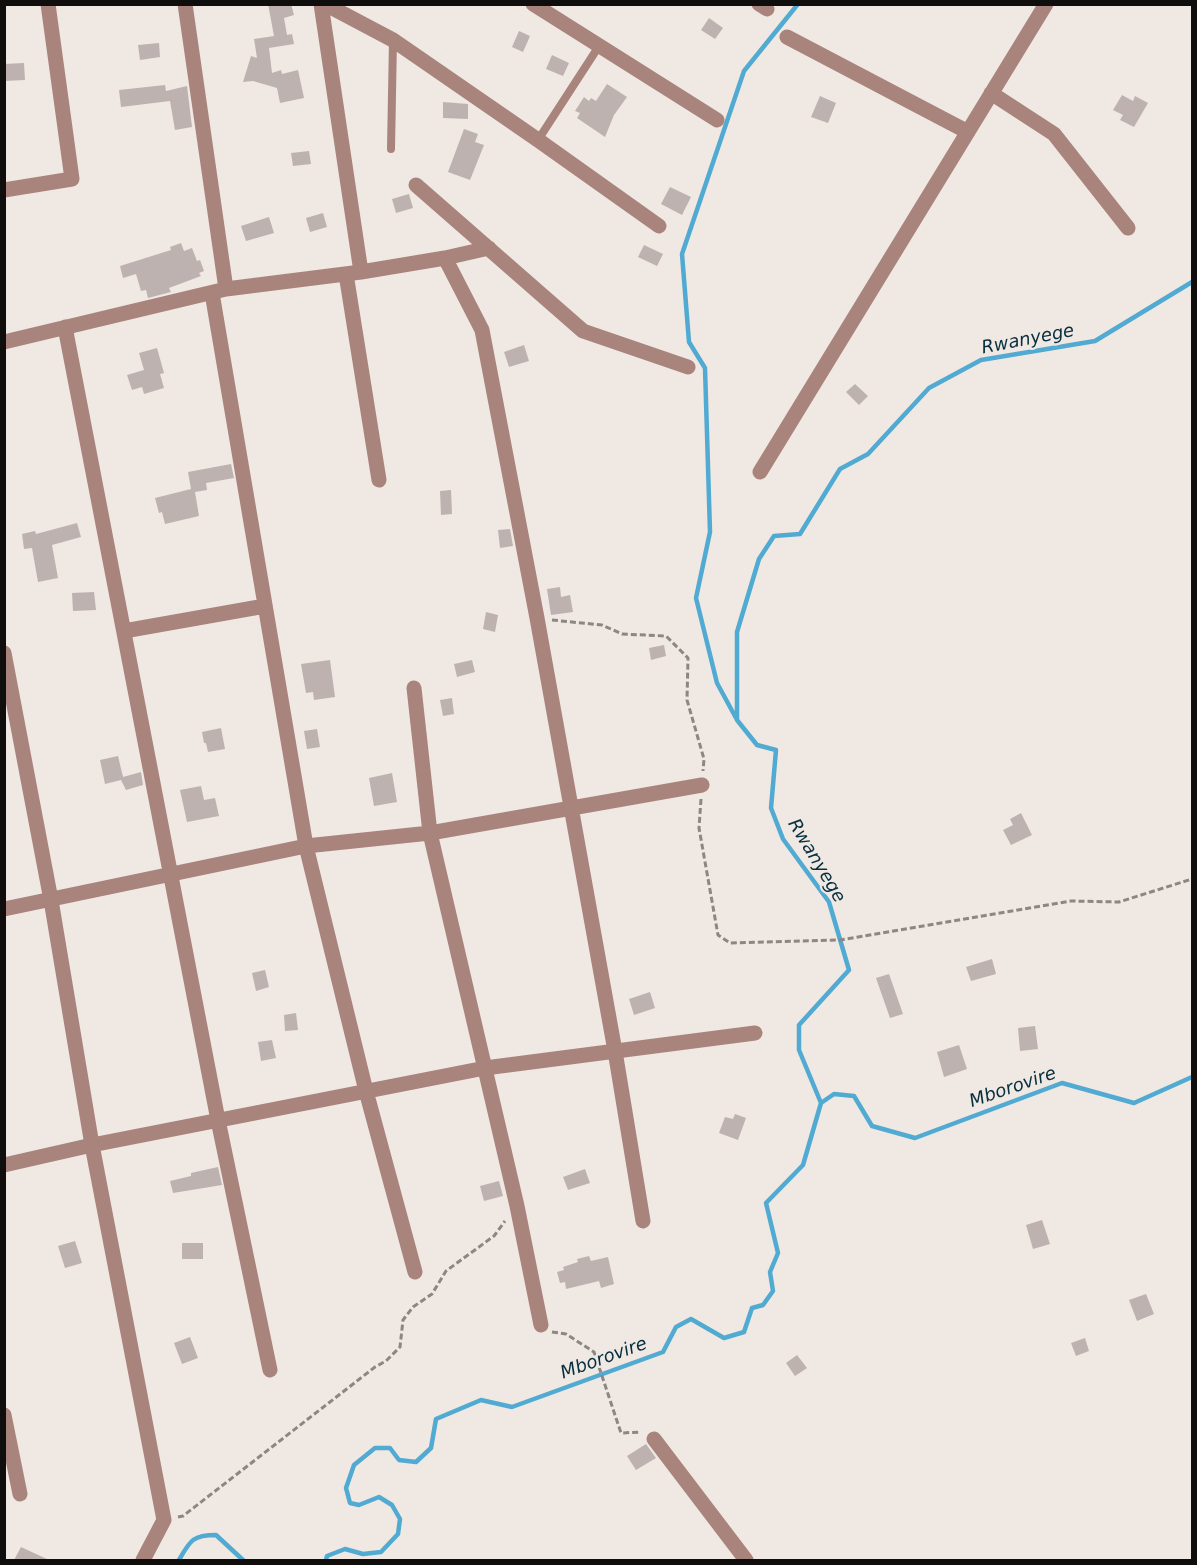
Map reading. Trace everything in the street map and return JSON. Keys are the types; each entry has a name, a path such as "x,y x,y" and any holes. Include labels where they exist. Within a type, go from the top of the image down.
{"street":[{"path":"4,190 72,179 48,4"},
{"path":"185,4 219,291 265,606 306,846 366,1091 415,1272"},
{"path":"321,4 379,480"},
{"path":"325,4 393,40 659,226"},
{"path":"532,4 717,120"},
{"path":"760,472 1046,4"},
{"path":"787,37 968,132"},
{"path":"991,93 1054,134 1128,228"},
{"path":"416,185 583,331 688,367"},
{"path":"4,342 219,291 354,273 445,258 489,248"},
{"path":"445,258 482,330 537,618 615,1051 643,1221"},
{"path":"65,327 218,1120 270,1370"},
{"path":"124,631 265,606"},
{"path":"5,657 51,900 92,1145 164,1521 142,1560"},
{"path":"414,688 430,833 517,1206 541,1325"},
{"path":"4,909 306,846 430,833 702,785"},
{"path":"4,1165 92,1145 485,1068 755,1033"},
{"path":"4,1415 20,1494"},
{"path":"654,1439 746,1560"}],"lane":[{"path":"391,149 393,40"},
{"path":"538,140 598,46"}],"path":[{"path":"537,618 602,625 622,634 666,636 688,658 687,700 704,759 699,828 718,935 730,943 840,940 1071,901 1119,902 1192,879"},
{"path":"164,1521 183,1516 375,1367 387,1361 400,1347 403,1320 413,1307 432,1294 446,1271 494,1236 517,1206"},
{"path":"541,1325 548,1332 566,1334 594,1352 621,1433 646,1432 654,1439"}],"building":[{"path":"268,4 291,4 294,15 284,18 287,35 292,34 294,44 269,48 272,73 281,70 282,74 298,70 304,98 280,103 277,88 253,81 243,82 251,56 257,58 254,39 274,36"},
{"path":"709,18 723,28 715,39 701,30"},
{"path":"519,31 530,36 523,52 512,47"},
{"path":"159,43 160,57 140,60 138,45"},
{"path":"552,55 569,63 563,76 546,69"},
{"path":"24,63 25,80 4,81 4,64"},
{"path":"607,84 627,97 614,115 605,137 577,118 580,113 575,111 584,97 589,101 591,98 596,101"},
{"path":"165,85 166,91 187,86 192,127 175,130 170,101 121,107 119,90"},
{"path":"1122,95 1133,101 1135,96 1148,103 1134,127 1120,120 1123,115 1113,110"},
{"path":"820,96 836,103 828,123 811,117"},
{"path":"443,102 468,104 468,119 443,118"},
{"path":"464,129 478,134 475,142 484,145 470,180 448,172"},
{"path":"309,151 311,164 293,166 291,153"},
{"path":"670,187 691,197 682,215 661,204"},
{"path":"409,194 413,208 396,213 392,199"},
{"path":"323,213 327,227 310,232 306,218"},
{"path":"269,217 274,233 246,241 241,226"},
{"path":"181,243 184,251 192,248 197,261 200,260 204,271 199,273 201,276 169,288 171,292 148,298 146,290 141,291 136,274 123,278 120,266 171,250 170,247"},
{"path":"644,245 663,254 657,266 638,257"},
{"path":"524,345 529,361 509,367 504,352"},
{"path":"157,348 164,373 160,374 164,388 144,394 142,387 132,390 127,375 144,370 139,353"},
{"path":"855,384 868,396 859,405 846,392"},
{"path":"231,464 234,478 206,483 207,490 195,492 199,516 165,524 155,498 191,489 188,472"},
{"path":"451,490 452,514 441,515 440,491"},
{"path":"77,523 81,537 52,545 58,578 38,582 32,548 24,549 22,534 35,531 36,534"},
{"path":"510,529 513,546 500,548 498,530"},
{"path":"560,587 561,597 570,595 573,612 551,615 547,589"},
{"path":"94,592 96,610 73,611 72,593"},
{"path":"486,612 498,615 495,632 483,629"},
{"path":"664,645 666,656 651,660 649,648"},
{"path":"330,660 335,697 314,700 313,692 306,693 301,664"},
{"path":"472,660 475,672 457,677 454,664"},
{"path":"452,698 454,714 443,716 440,700"},
{"path":"221,728 225,749 208,752 202,732"},
{"path":"317,729 320,747 307,749 304,731"},
{"path":"118,756 123,777 141,772 143,785 126,790 121,780 105,784 100,760"},
{"path":"392,773 397,802 374,806 369,778"},
{"path":"201,786 204,800 215,798 219,816 187,822 180,790"},
{"path":"1021,813 1032,835 1011,845 1003,830 1013,825 1010,819"},
{"path":"992,959 996,974 971,981 966,967"},
{"path":"265,970 269,987 256,991 252,973"},
{"path":"889,974 903,1014 890,1018 876,978"},
{"path":"650,992 655,1008 634,1015 629,999"},
{"path":"296,1013 298,1030 285,1031 284,1015"},
{"path":"1035,1026 1038,1049 1020,1051 1018,1028"},
{"path":"272,1040 276,1058 261,1061 258,1042"},
{"path":"959,1045 967,1069 944,1077 937,1052"},
{"path":"735,1114 746,1118 738,1140 719,1133 725,1117 733,1119"},
{"path":"218,1167 222,1185 173,1193 170,1181"},
{"path":"585,1169 590,1183 568,1190 563,1177"},
{"path":"499,1181 503,1196 484,1201 480,1186"},
{"path":"1042,1220 1050,1244 1033,1249 1026,1225"},
{"path":"75,1241 82,1263 65,1268 58,1246"},
{"path":"182,1243 203,1243 203,1259 182,1259"},
{"path":"589,1256 591,1261 608,1257 614,1284 601,1288 599,1281 566,1289 565,1282 560,1283 557,1272 564,1270 563,1267 578,1262 577,1259"},
{"path":"1146,1294 1154,1314 1137,1321 1129,1300"},
{"path":"190,1337 198,1358 182,1364 174,1343"},
{"path":"1085,1338 1089,1351 1076,1356 1071,1343"},
{"path":"797,1355 807,1368 795,1376 786,1363"},
{"path":"646,1444 656,1458 636,1470 627,1456"},
{"path":"21,1547 49,1560 14,1560"}],"waterway":[{"path":"736,718 717,683 696,598 710,532 705,368 689,342 682,254 744,71 798,4"},
{"name":"Rwanyege","path":"821,1103 799,1050 799,1025 849,970 829,902 783,839 771,808 776,750 757,745 737,720 737,632 759,559 774,536 800,534 840,469 868,454 929,388 981,360 1095,341 1192,282"},
{"name":"Mborovire","path":"326,1560 327,1556 345,1549 363,1554 381,1552 398,1534 400,1519 392,1505 379,1497 359,1505 350,1503 346,1488 354,1465 375,1448 390,1448 399,1460 416,1462 431,1448 436,1419 481,1400 512,1407 663,1352 676,1327 691,1319 724,1338 744,1332 752,1308 763,1305 773,1291 770,1272 778,1253 766,1203 803,1165 821,1103 834,1094 854,1096 872,1126 915,1138 1062,1083 1134,1103 1192,1077"},
{"name":"Mborovire","path":"179,1560 193,1540 202,1536 216,1535 243,1560"}]}
